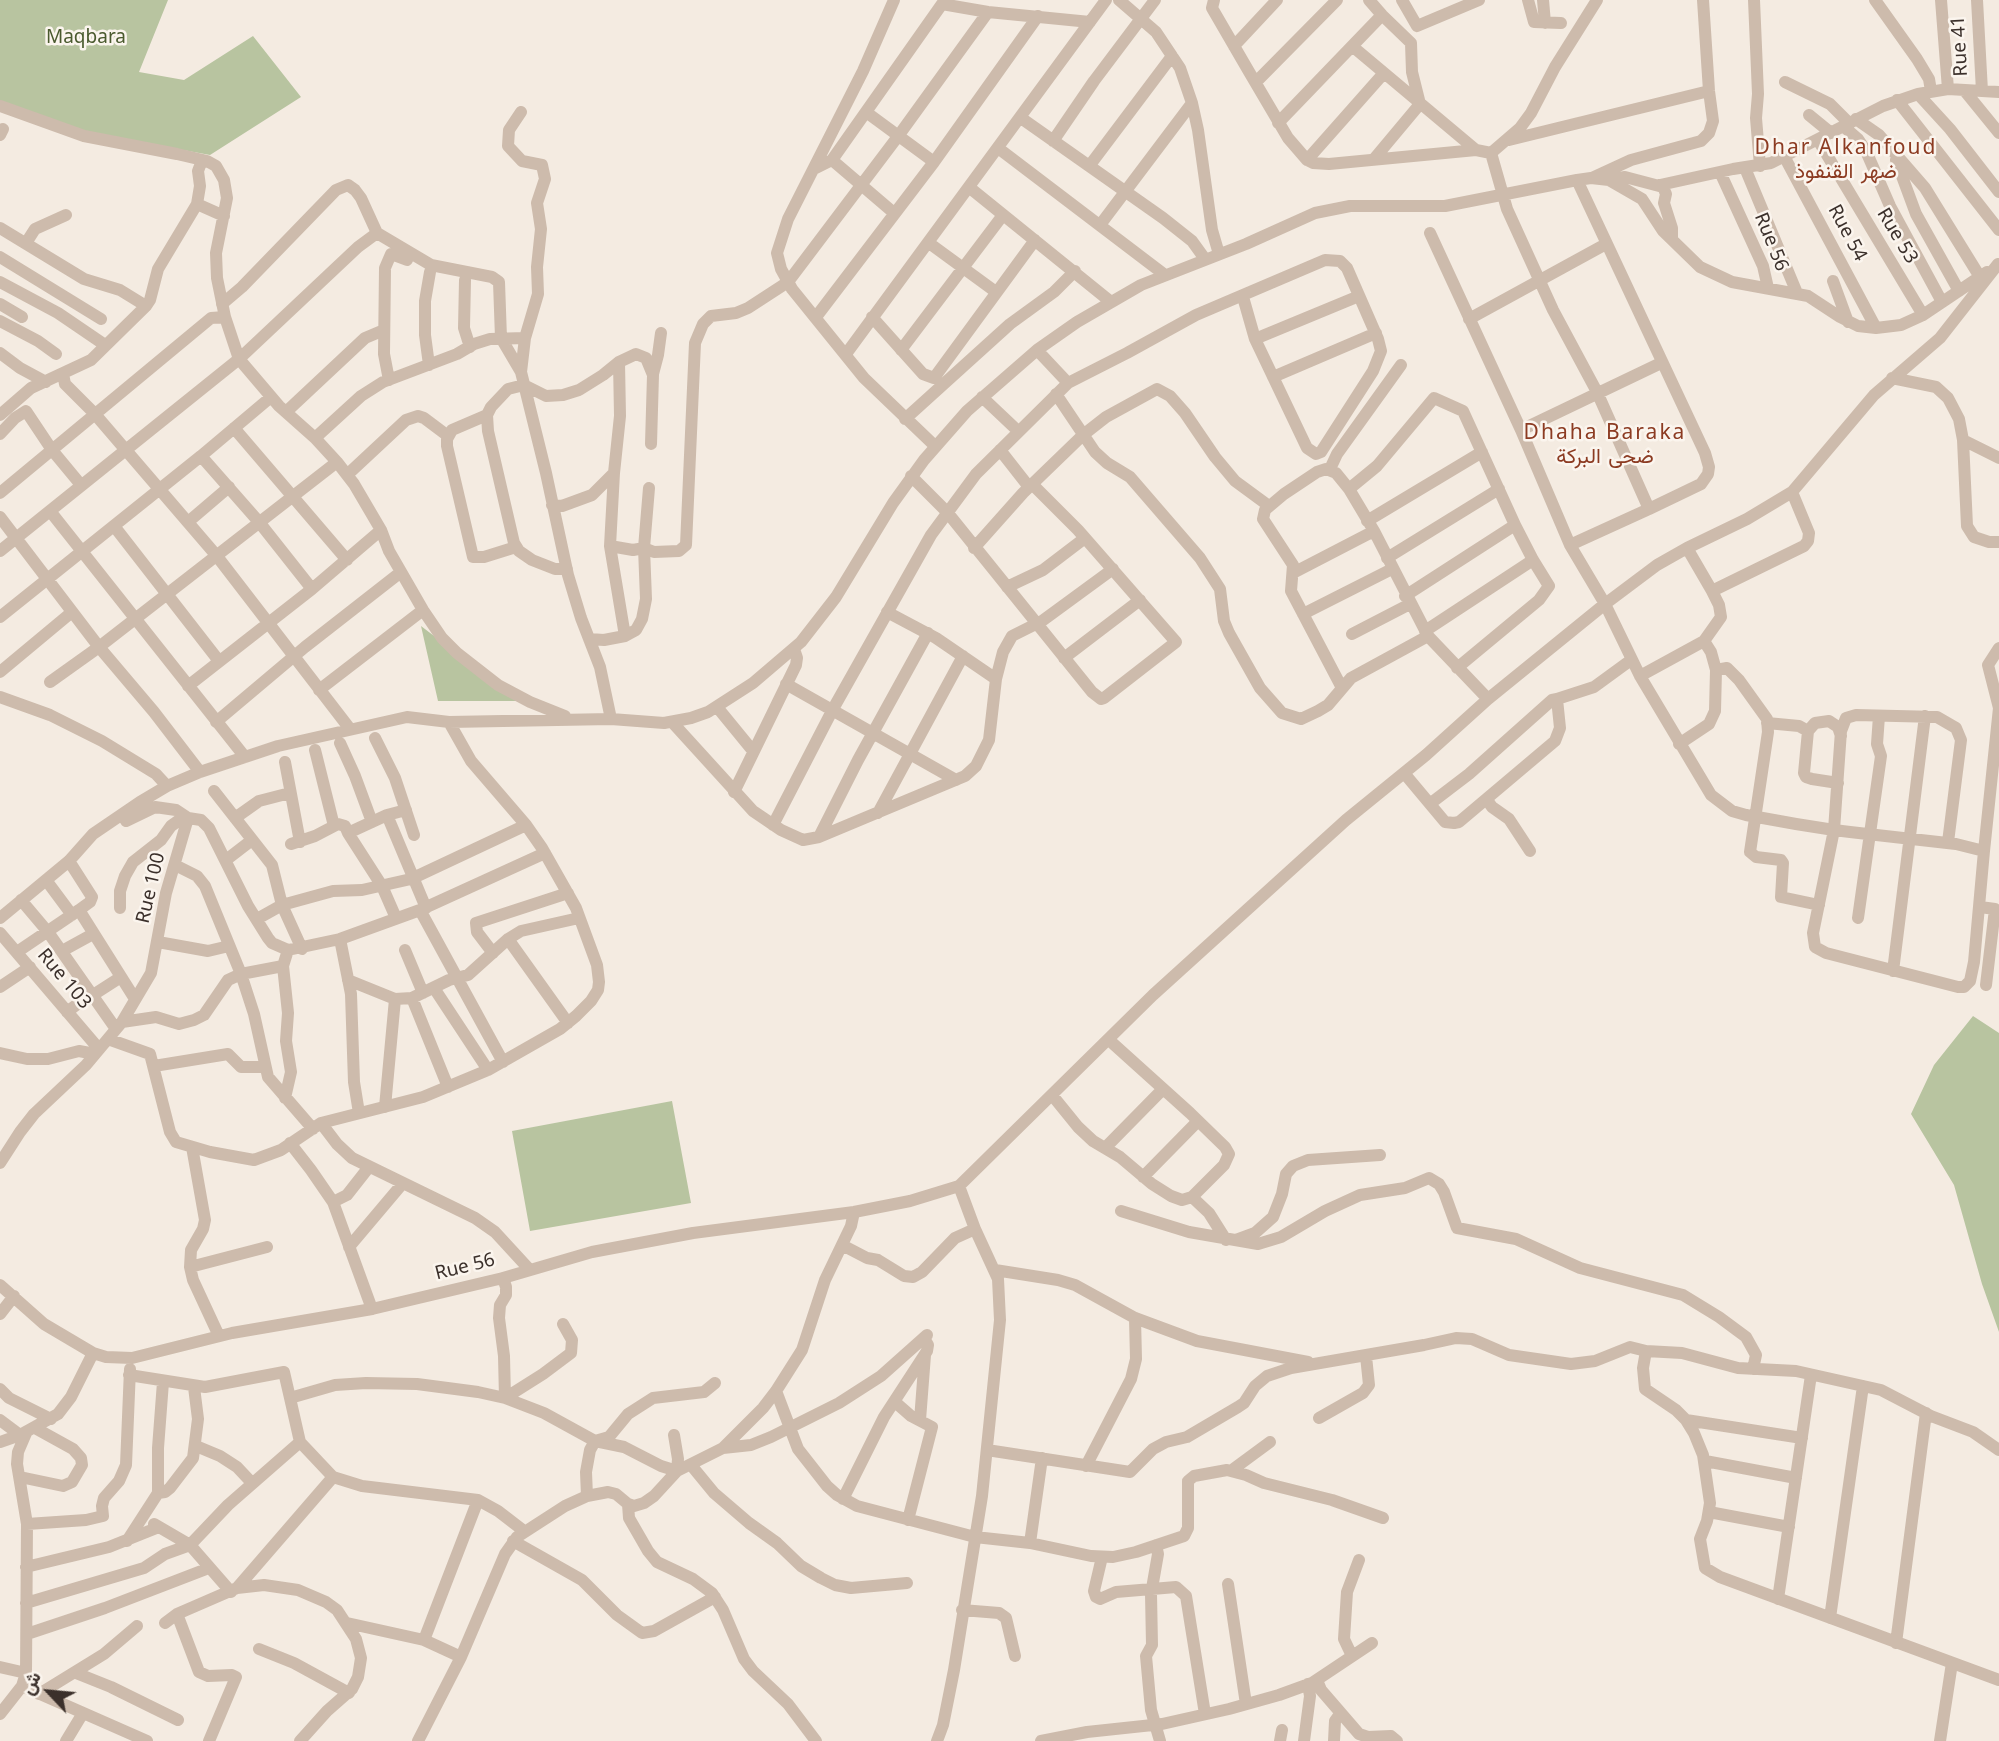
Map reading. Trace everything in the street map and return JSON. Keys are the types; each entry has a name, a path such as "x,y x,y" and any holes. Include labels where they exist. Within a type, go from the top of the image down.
{"street":[{"path":"894,0 863,71 788,219 779,242 778,261 788,282 870,385 935,446"},
{"path":"846,354 1106,0"},
{"path":"1119,0 1156,33 1180,68 1192,103 1203,156 1212,230 1219,254"},
{"path":"1053,141 1154,0"},
{"path":"1214,0 1212,8 1278,123 1307,160 1329,164 1476,150 1491,153"},
{"path":"1234,46 1277,0"},
{"path":"1256,82 1337,0"},
{"path":"1369,0 1411,43 1412,72 1420,104"},
{"path":"1402,0 1417,26 1479,0"},
{"path":"1528,0 1532,20 1536,23 1561,23"},
{"path":"1543,0 1545,23"},
{"path":"1491,153 1520,128 1531,113 1555,67 1597,0"},
{"path":"1591,178 1631,160 1688,145 1705,137 1712,127 1703,0"},
{"path":"1754,0 1758,82 1756,118 1760,166"},
{"path":"1875,0 1926,72 1931,90"},
{"path":"1941,0 1948,89"},
{"name":"Rue 41","path":"1977,0 1982,91"},
{"path":"816,168 832,160 942,2 988,12 1090,22"},
{"path":"610,546 634,550 645,548 654,552 674,551 686,545 695,343 702,326 711,316 736,313 748,308 788,282 988,12"},
{"path":"1278,123 1382,15"},
{"path":"816,317 934,162 1038,16"},
{"path":"1352,46 1476,150"},
{"path":"1090,166 1172,57"},
{"path":"1307,160 1384,73"},
{"path":"1786,82 1827,102 1866,151 1890,206 1942,302"},
{"path":"1999,92 1931,90 1897,100 1771,163 1682,180 1660,192 1643,191 1645,203 1657,223 1700,267 1732,282 1797,293 1816,299 1858,326 1876,328 1901,325 1923,315 1999,264"},
{"path":"1964,90 1999,133"},
{"path":"1504,141 1709,91"},
{"path":"1917,94 1950,129 1999,192"},
{"path":"1897,100 1999,230"},
{"path":"1100,225 1192,103"},
{"path":"1374,159 1420,104"},
{"path":"0,106 84,136 207,161 216,166 224,180 227,198 216,253 223,310 239,359 271,397 315,438 347,475 382,530 389,551 423,610 450,645 489,679 530,702 576,719"},
{"path":"521,112 509,130 508,146 522,161 541,165 545,174 537,203 541,229 537,267 538,295 525,338 523,378 567,569 603,676 611,719"},
{"path":"866,112 934,162"},
{"path":"1809,115 1879,135 1933,199 1980,277"},
{"path":"1021,118 1192,241 1205,259"},
{"name":"Rue 53","path":"1818,140 1923,315"},
{"path":"998,148 1165,275"},
{"path":"1491,153 1502,194 1539,280 1597,392 1649,509"},
{"path":"1895,155 1916,214 1959,292"},
{"name":"Rue 54","path":"1784,156 1876,328"},
{"path":"832,160 894,214"},
{"path":"0,434 5,413 31,388 91,360 146,306 158,269 197,204 200,186 198,171 201,163 207,161"},
{"path":"1745,167 1797,293"},
{"name":"Rue 56","path":"1720,172 1763,267 1768,288"},
{"path":"0,918 69,861 93,834 167,786 278,746 407,717 449,722 611,719 672,722 699,715 717,706 753,682 794,649 813,629 911,477 935,446 982,397 1037,350 1111,302 1165,275 1325,209 1350,206 1445,206 1577,180 1625,177 1660,192 1672,228 1672,239"},
{"path":"1570,545 1701,484 1708,474 1705,453 1577,180"},
{"path":"1609,180 1654,208 1660,192"},
{"path":"0,493 94,413 223,310 340,187 348,185 355,190 377,233 423,262 472,278"},
{"path":"970,188 1111,302"},
{"path":"197,204 224,216"},
{"path":"26,243 35,229 66,215"},
{"path":"901,349 1003,215"},
{"path":"0,228 84,279 123,291 146,306"},
{"path":"0,551 239,359 358,247 377,233"},
{"path":"1430,233 1521,430 1570,545 1605,604 1630,660 1679,744 1719,804 1732,811 1834,830 1948,842 1984,851"},
{"path":"872,317 922,374 934,378 1035,240"},
{"path":"929,243 996,292"},
{"path":"1469,319 1606,244"},
{"path":"389,380 384,354 384,330 385,268 391,254 448,279 492,277 499,282 501,338 523,378 546,396 570,394 588,386 631,355 642,356 650,364 653,374"},
{"path":"0,257 102,319"},
{"path":"774,825 833,709 922,550 947,512 976,474 1068,383 1196,315 1328,260 1344,263 1376,333 1381,351 1378,362 1321,452 1316,454 1307,448 1255,339 1243,297"},
{"path":"937,1741 948,1701 975,1537 1000,1320 999,1287 995,1270 975,1229 959,1186 1153,995 1279,880 1488,699 1657,565 1747,519 1792,492 1892,378 1940,338 1999,264"},
{"path":"905,419 1010,324 1054,292 1075,271"},
{"path":"429,365 425,335 425,301 430,272"},
{"path":"470,346 464,328 472,278"},
{"path":"1833,281 1848,322"},
{"path":"0,282 58,313 105,345"},
{"path":"1255,339 1359,296"},
{"path":"0,304 22,317"},
{"path":"0,321 56,354"},
{"path":"286,412 365,338 384,330"},
{"path":"651,444 653,374 661,333"},
{"path":"1273,377 1376,333"},
{"path":"315,438 361,396 389,380 491,339 525,338"},
{"path":"1037,350 1068,383"},
{"path":"0,353 46,382"},
{"path":"619,362 620,416 610,546 625,636"},
{"path":"1521,430 1661,363"},
{"path":"1330,469 1337,454 1401,365"},
{"path":"63,374 65,384 127,450 216,555 351,729"},
{"path":"516,547 480,558 475,558 472,554 447,446 448,436 456,428 487,415 501,395 523,378"},
{"path":"1892,378 1930,385 1943,392 1959,419 1963,440 1968,526 1975,537 1999,542"},
{"path":"974,548 1031,485 1083,435 1125,405 1157,389 1170,396 1185,413 1215,457 1236,481 1269,506"},
{"path":"1056,394 1095,452 1130,477 1200,558 1220,589 1224,621 1229,633 1260,688 1275,707 1289,717 1305,718 1328,705 1351,678 1427,634 1533,561"},
{"path":"0,617 271,397"},
{"path":"982,397 1018,431"},
{"path":"1349,489 1377,466 1434,398 1463,411 1515,525 1549,586 1544,596 1457,668"},
{"path":"5,413 26,411 52,450 81,485"},
{"path":"487,415 491,446 516,547 532,560 555,569 567,569"},
{"path":"347,475 406,420 418,416 424,418 448,436"},
{"path":"234,428 347,560"},
{"path":"1963,440 1999,458"},
{"path":"911,477 947,512 1097,697 1104,698 1177,642 1085,538 1000,450"},
{"path":"1293,573 1371,526 1482,452"},
{"path":"201,456 259,522 312,589"},
{"path":"50,682 337,462"},
{"path":"1330,469 1349,489 1371,526 1427,634 1488,699"},
{"path":"1330,469 1311,476 1269,506 1263,519 1289,559 1293,573 1290,585 1292,591 1342,688"},
{"path":"552,505 562,506 592,495 614,473"},
{"path":"188,522 229,487"},
{"path":"589,639 604,640 625,636 636,630 642,619 646,599 645,548 649,488"},
{"path":"1303,614 1390,564 1499,489"},
{"path":"1712,591 1807,544 1809,533 1792,492"},
{"path":"50,511 245,757"},
{"path":"0,517 99,647 200,772"},
{"path":"1352,634 1408,600 1515,525"},
{"path":"114,526 219,661"},
{"path":"188,686 312,589 382,530"},
{"path":"1007,587 1043,570 1085,538"},
{"path":"1640,676 1704,640 1721,617 1712,591 1686,548"},
{"path":"672,722 753,811 800,839 819,837 956,780 976,766 986,749 992,728 996,679 1009,639 1037,624 1113,569"},
{"path":"216,722 294,656 401,572"},
{"path":"1064,658 1140,600"},
{"path":"319,690 423,610"},
{"path":"0,672 72,612"},
{"path":"887,612 928,633 996,679"},
{"path":"819,837 928,633"},
{"path":"1679,744 1712,719 1716,702 1716,670 1704,640"},
{"path":"1948,842 1961,740 1953,724 1943,718 1925,716 1849,717 1842,725 1834,830 1813,943 1818,951 1958,987 1968,984 1974,962 1999,708 1988,665 1999,648"},
{"path":"734,792 796,665 794,649"},
{"path":"878,813 963,656"},
{"path":"1431,803 1479,765 1554,698 1594,687 1630,660"},
{"path":"1716,670 1727,668 1739,680 1767,723 1768,732 1750,852 1756,857 1781,860 1782,897 1819,905"},
{"path":"786,684 956,780"},
{"path":"0,697 50,715 102,741 146,767 167,786"},
{"path":"1404,773 1445,821 1454,823 1468,816 1555,741 1560,728 1558,699"},
{"path":"717,706 753,751"},
{"path":"1858,918 1881,756 1877,744 1879,716"},
{"path":"1893,971 1925,716"},
{"path":"1838,783 1812,779 1804,773 1808,731 1815,723 1829,721 1838,727 1841,737"},
{"path":"21,900 62,951 116,1030 148,1053 154,1066 172,1137 179,1144 254,1160 276,1153 317,1126 449,1087 503,1062 568,1023 591,1000 599,987 597,965 568,893 526,825 471,761 449,722"},
{"path":"1767,723 1799,726 1808,731"},
{"path":"375,738 395,778 414,835"},
{"path":"340,743 372,822"},
{"path":"315,750 334,825"},
{"path":"285,762 296,843 334,825 344,825 382,886 396,918"},
{"path":"214,791 272,865 295,949"},
{"path":"234,818 259,802 290,793"},
{"path":"1487,800 1509,819 1530,851"},
{"path":"93,834 155,807 173,809 186,817 198,819 207,825 248,906 272,943 295,949 340,939 423,909 545,853"},
{"path":"348,833 387,815 406,810"},
{"path":"387,815 414,878 423,909 457,980 503,1062"},
{"path":"120,908 120,891 133,862 161,840 171,826 186,817"},
{"name":"Rue 100","path":"0,1164 34,1114 86,1065 116,1030 150,973 166,893 186,817"},
{"path":"257,919 282,905 333,891 362,890 414,878 526,825"},
{"path":"226,860 252,840"},
{"path":"17,953 90,902 92,897 69,861"},
{"path":"175,865 203,882 241,974 256,1021 264,1067 285,1098 343,1150 369,1167 475,1218 495,1232 529,1269"},
{"path":"46,880 93,934 135,999"},
{"path":"493,953 477,932 476,923 568,893"},
{"path":"1980,907 1995,909 1986,985"},
{"path":"348,980 395,999 423,993 468,975 508,939 528,928 579,918"},
{"name":"Rue 103","path":"0,933 97,1052"},
{"path":"62,951 93,934"},
{"path":"340,939 352,1004 354,1082 359,1113"},
{"path":"508,939 568,1023"},
{"path":"158,942 208,950 229,946"},
{"path":"285,1098 291,1067 286,1041 288,1013 283,966 295,949"},
{"path":"405,950 423,993 449,1087"},
{"path":"116,1030 156,1017 180,1024 189,1022 204,1015 228,980 241,974 283,966"},
{"path":"0,987 30,967"},
{"path":"67,1012 121,977"},
{"path":"423,993 488,1070"},
{"path":"385,1107 395,999"},
{"path":"1052,1095 1078,1127 1143,1177 1171,1196 1182,1200 1192,1197 1224,1165 1229,1154 1198,1121 1109,1040"},
{"path":"0,1053 27,1059 48,1059 79,1052 97,1052"},
{"path":"154,1066 228,1054 241,1066 264,1067"},
{"path":"1105,1148 1163,1088"},
{"path":"1143,1177 1198,1121"},
{"path":"290,1143 332,1202 372,1308"},
{"path":"192,1147 205,1220 191,1250 190,1267 193,1280 219,1336"},
{"path":"1228,1240 1255,1233 1273,1217 1286,1174 1293,1167 1308,1160 1380,1155"},
{"path":"332,1202 347,1195 369,1167"},
{"path":"1121,1210 1189,1232 1258,1244 1271,1242 1352,1198 1405,1188 1429,1178 1435,1180 1444,1192 1457,1228 1516,1239 1580,1268 1684,1295 1746,1338 1756,1355 1753,1369"},
{"path":"349,1247 403,1183"},
{"name":"Rue 56","path":"0,1285 44,1324 93,1353 115,1358 132,1358 219,1336 372,1308 503,1278 592,1252 692,1233 854,1212 910,1201 959,1186"},
{"path":"1192,1197 1209,1213 1228,1240"},
{"path":"418,1741 461,1657 513,1541 524,1531 575,1500 587,1496 608,1492 634,1506 643,1503 677,1471 723,1448 776,1391 802,1350 825,1280 851,1226 854,1212"},
{"path":"842,1245 858,1254 878,1260 904,1276 913,1277 922,1272 956,1238 975,1229"},
{"path":"190,1267 267,1247"},
{"path":"995,1270 1075,1285 1135,1318 1197,1341 1312,1363"},
{"path":"503,1278 506,1295 500,1305 499,1318 504,1356 505,1398"},
{"path":"0,1314 13,1296"},
{"path":"1086,1466 1131,1379 1136,1359 1135,1318"},
{"path":"505,1398 571,1353 572,1340 563,1324"},
{"path":"723,1448 751,1444 860,1391 926,1336 928,1345 925,1353 884,1417 844,1499"},
{"path":"987,1450 1113,1471 1133,1471 1153,1449 1187,1437 1244,1403 1255,1386 1271,1374 1312,1363 1366,1356 1457,1338 1472,1339 1509,1354 1571,1364 1595,1361 1630,1347 1682,1353 1753,1369 1811,1375 1889,1393 1926,1413 1973,1432 1999,1450"},
{"path":"1646,1350 1643,1368 1645,1389 1676,1410 1686,1420 1700,1444 1709,1492 1709,1512 1700,1539 1704,1568 1720,1577 1999,1680"},
{"path":"0,1443 51,1419 71,1398 93,1353"},
{"path":"920,1420 925,1353"},
{"path":"1319,1418 1363,1393 1368,1385 1366,1356"},
{"path":"27,1524 86,1520 103,1516 104,1498 119,1481 126,1465 132,1358"},
{"path":"130,1375 194,1387 222,1385 284,1372 300,1442 333,1477 362,1486 478,1500 524,1531"},
{"path":"1778,1599 1811,1375"},
{"path":"127,1541 158,1493 163,1382"},
{"path":"290,1398 335,1385 393,1382 448,1387 505,1398 544,1413 595,1441 624,1447 677,1471"},
{"path":"587,1496 586,1472 590,1450 595,1441 609,1437 628,1414 653,1398 704,1392 715,1383"},
{"path":"1830,1618 1863,1386"},
{"path":"158,1493 165,1492 193,1458 198,1419 194,1387"},
{"path":"0,1390 9,1398 51,1419"},
{"path":"776,1391 798,1449 827,1486 844,1499 857,1506 975,1537 1030,1543 1102,1557 1125,1555 1180,1538 1186,1533 1187,1485 1191,1478 1220,1471 1232,1471 1383,1518"},
{"path":"895,1402 903,1410 931,1425 932,1430 908,1520"},
{"path":"1896,1643 1926,1413"},
{"path":"0,1420 73,1449 81,1458 82,1465 72,1482 64,1486 20,1477"},
{"path":"1686,1420 1802,1438"},
{"path":"0,1714 5,1701 24,1680 27,1634 27,1524 18,1452 27,1431"},
{"path":"674,1435 677,1471"},
{"path":"26,1603 144,1568 165,1554 190,1545 252,1483 300,1442"},
{"path":"1232,1471 1270,1442"},
{"path":"196,1446 220,1455 237,1467 252,1483"},
{"path":"1030,1543 1042,1458"},
{"path":"1704,1461 1796,1478"},
{"path":"691,1465 714,1493 748,1523 777,1543 801,1566 821,1578 835,1585 850,1587 907,1583"},
{"path":"234,1590 333,1477"},
{"path":"424,1640 478,1500"},
{"path":"628,1504 629,1518 634,1530 657,1562 708,1588 715,1597 744,1659 788,1704 816,1741"},
{"path":"1709,1512 1789,1527"},
{"path":"141,1516 190,1545 209,1568 234,1590"},
{"path":"26,1567 127,1541 159,1527"},
{"path":"513,1541 582,1580 617,1615 642,1633 654,1631 715,1597"},
{"path":"1156,1545 1158,1554 1152,1589 1152,1645 1146,1656 1151,1710 1160,1741"},
{"path":"1102,1557 1094,1591 1100,1599 1116,1592 1176,1587 1186,1596 1205,1714"},
{"path":"1352,1656 1344,1639 1347,1592 1359,1560"},
{"path":"27,1634 105,1608 209,1568"},
{"path":"165,1623 177,1614 234,1590 270,1584 298,1590 331,1606 347,1623 356,1639 361,1658 356,1682 349,1693 327,1711 300,1741"},
{"path":"1228,1584 1246,1704"},
{"path":"962,1610 999,1613 1006,1618 1015,1656"},
{"path":"177,1614 199,1672 208,1676 236,1677 210,1741"},
{"path":"347,1623 424,1640 461,1657"},
{"path":"39,1694 104,1654 137,1626"},
{"path":"1041,1741 1087,1732 1156,1724 1246,1704 1313,1682 1372,1643"},
{"path":"260,1649 294,1663 349,1693"},
{"path":"1940,1741 1952,1663"},
{"path":"0,1667 24,1680 39,1694 147,1741"},
{"path":"76,1673 178,1720"},
{"path":"1313,1682 1361,1738 1391,1736 1396,1741"},
{"path":"1304,1741 1313,1682"},
{"path":"66,1741 83,1713"},
{"path":"1334,1741 1335,1721 1340,1714"}],"green space":[{"name":"Maqbara","path":"0,0 168,0 139,72 184,80 253,36 301,97 210,155 79,131 0,101"},
{"path":"421,626 519,701 438,701"},
{"path":"1973,1016 1999,1033 1999,1332 1982,1284 1954,1185 1911,1114 1934,1065"},
{"path":"672,1101 691,1203 530,1231 512,1131"}],"district":[{"name":"Dhar Alkanfoud ضهر القنفوذ","path":"1846,160"},
{"name":"Dhaha Baraka ضحى البركة","path":"1605,445"}]}
